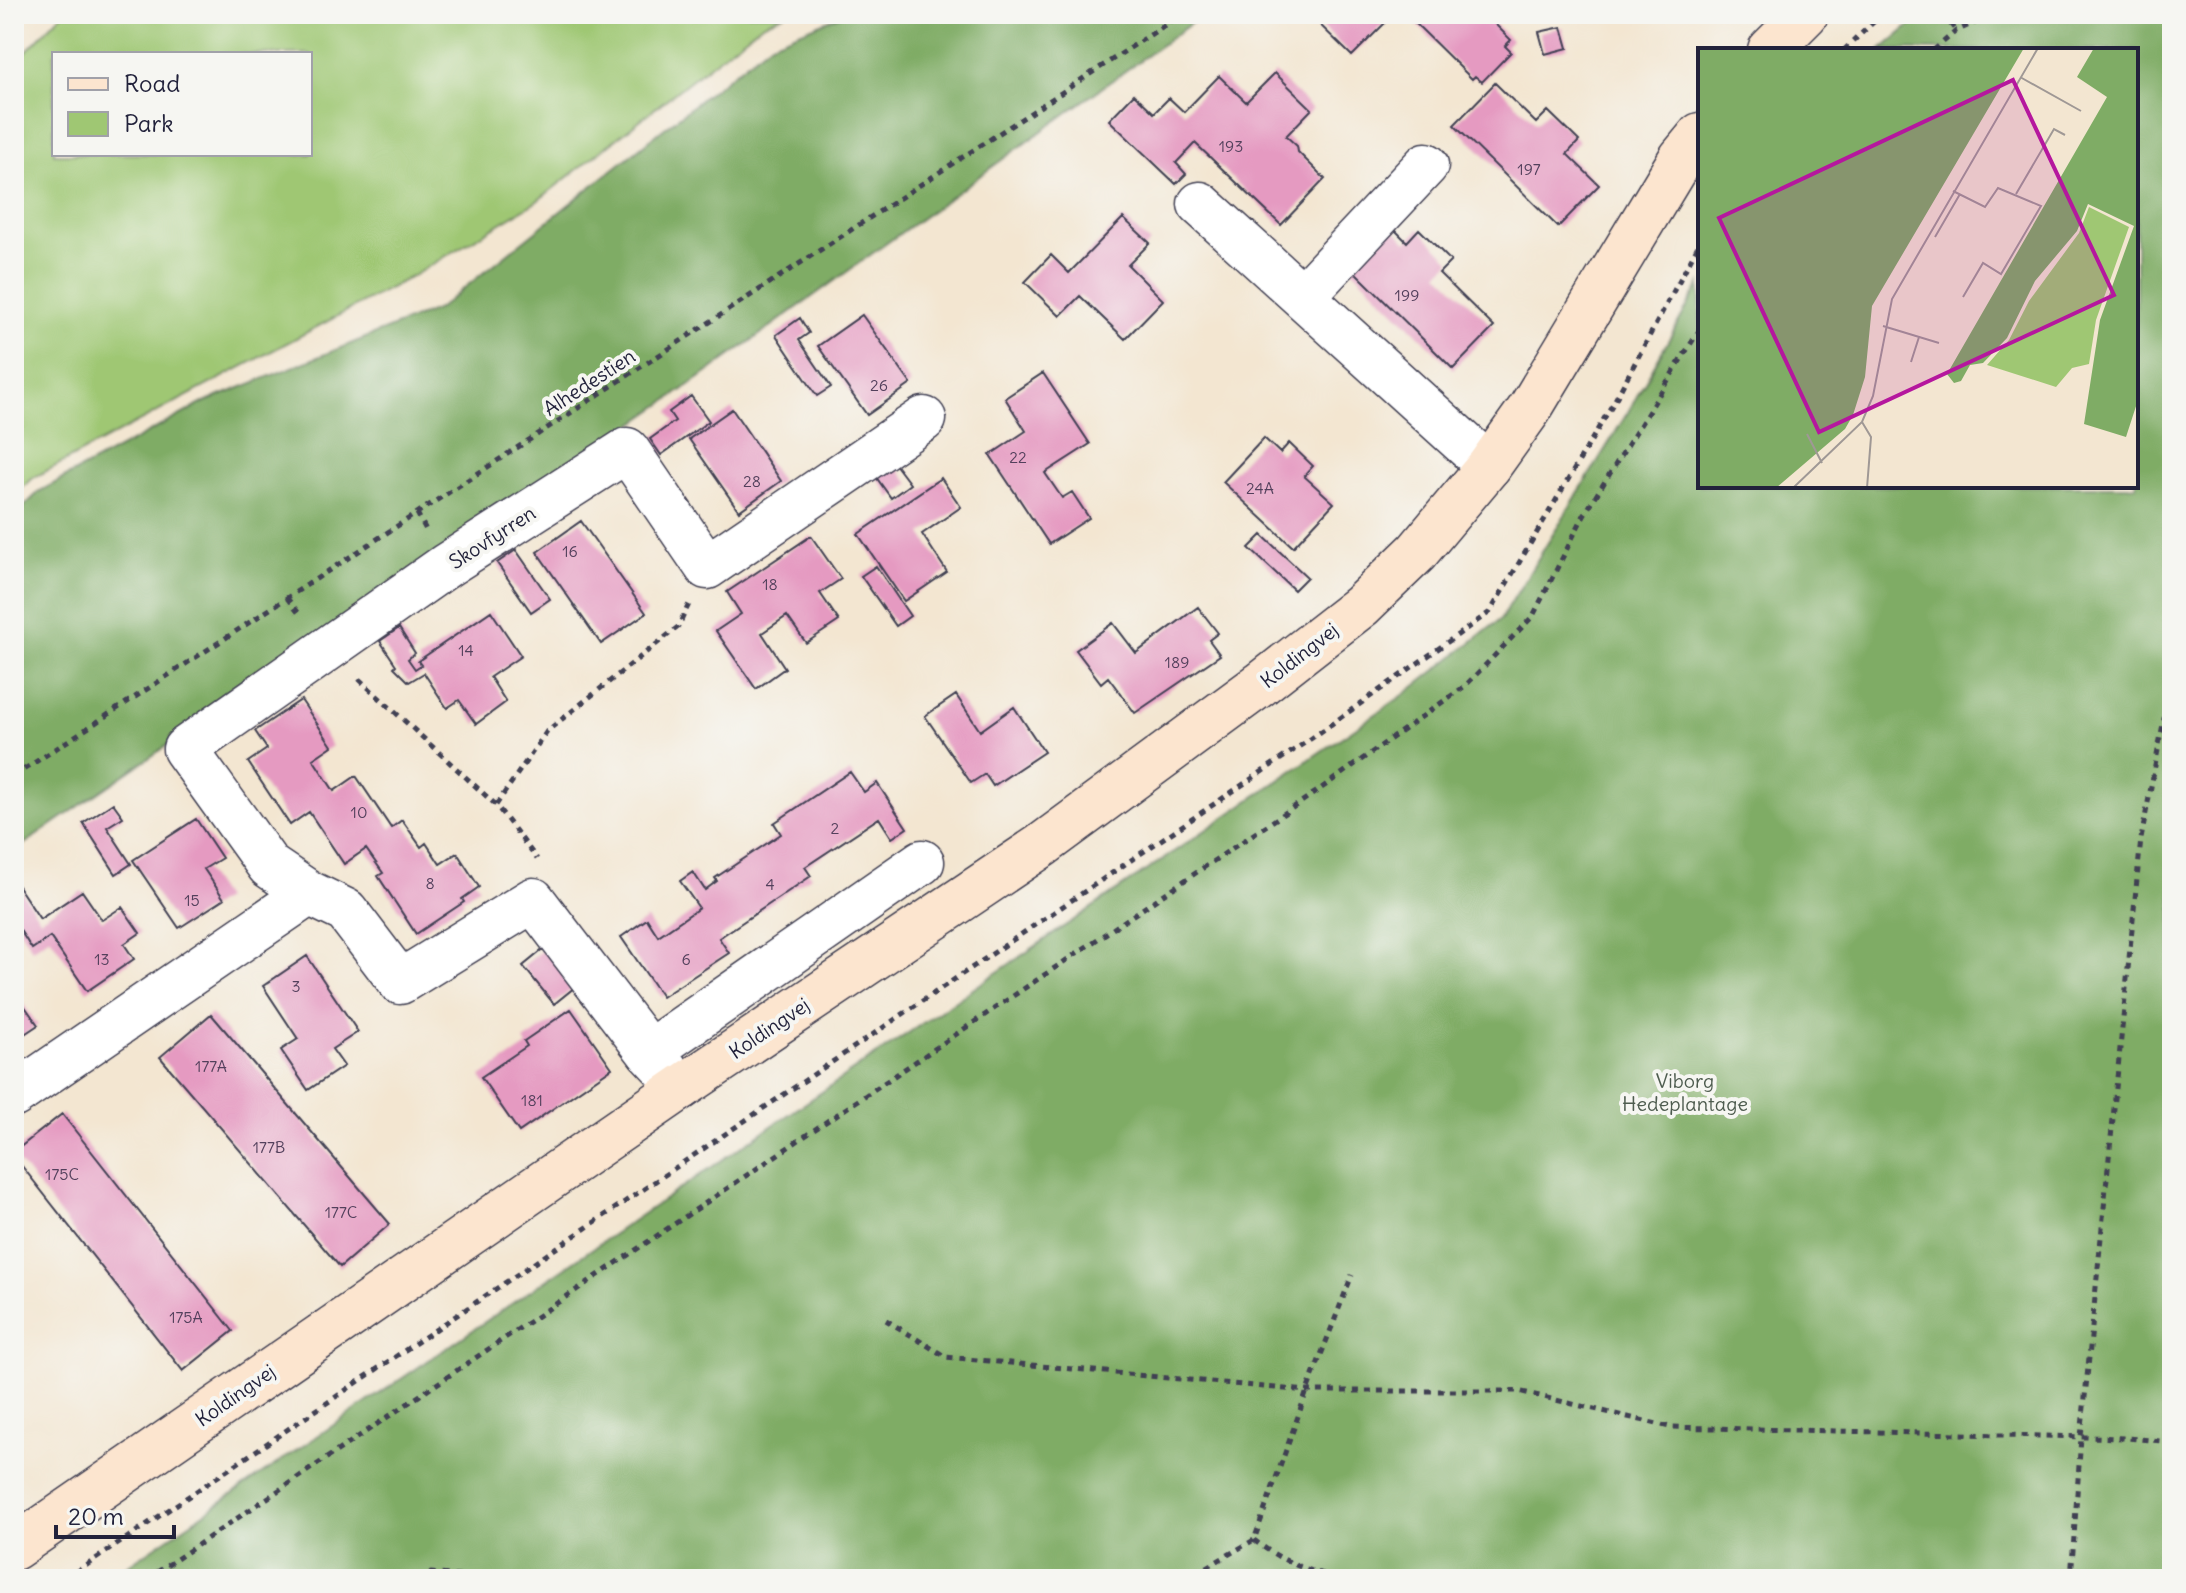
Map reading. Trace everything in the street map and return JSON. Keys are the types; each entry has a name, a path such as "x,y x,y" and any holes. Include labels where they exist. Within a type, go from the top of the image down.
{"street":[{"path":"1772,48 1806,14"},
{"name":"Koldingvej","path":"14,1548 682,1087 1041,846 1361,606 1417,552 1489,466 1529,410 1681,158 1698,137"},
{"path":"1303,296 1426,165"},
{"path":"1200,204 1489,466"},
{"path":"707,567 924,419"},
{"name":"Skovfyrren","path":"533,900 400,982 346,911 309,893 269,866 185,749 447,565 627,450 707,567"},
{"path":"649,1052 922,862"},
{"path":"14,1095 309,893"},
{"path":"533,900 649,1052 682,1087"}],"path":[{"name":"Alhedestien","path":"14,776 1182,14"},
{"path":"1846,48 1882,14"},
{"path":"1943,14 1956,31"},
{"path":"1936,48 1956,31 1995,14"},
{"path":"147,1579 1316,792 1465,686 1533,616 1584,515 1698,332"},
{"path":"496,805 547,731 678,627 707,567"},
{"path":"326,649 496,805 548,872 533,900"},
{"path":"2071,1579 2081,1437 2141,839 2172,677"},
{"path":"1186,1579 1254,1540 1352,1275"},
{"path":"886,1320 946,1357 1307,1391 1518,1391 1670,1427 2172,1442"},
{"path":"1254,1540 1278,1558 1333,1577 1352,1579"},
{"path":"419,1579 431,1573 486,1579"}],"green space":[{"path":"62,14 785,14 762,24 536,202 413,276 33,478 14,496 14,64"},
{"path":"844,14 1204,14 697,380 14,851 14,516 40,491 205,402 438,309 771,43"},
{"name":"Viborg Hedeplantage","path":"1924,14 2172,14 2172,1579 108,1579 1408,692 1501,619 1628,412 1698,288 1698,488 2138,488 2138,48 1883,48"}],"building":[{"path":"1315,14 1394,14 1352,56 1312,17"},
{"path":"1406,14 1485,14 1511,40 1505,46 1511,52 1482,82 1475,76 1472,79"},
{"path":"1562,27 1568,48 1545,54 1539,32"},
{"path":"1275,73 1312,109 1286,136 1325,179 1281,225 1195,143 1176,163 1186,174 1176,184 1109,120 1134,94 1154,113 1169,98 1184,112 1219,76 1246,102"},
{"path":"1495,83 1536,123 1548,111 1579,141 1567,154 1599,185 1558,227 1454,125"},
{"path":"1123,218 1150,243 1128,265 1163,300 1125,339 1080,296 1060,316 1025,282 1051,255 1069,273"},
{"path":"1390,225 1407,242 1419,229 1451,261 1439,273 1494,327 1453,369 1349,266"},
{"path":"862,315 911,384 867,415 818,346"},
{"path":"800,318 809,333 799,340 831,387 817,396 776,335"},
{"path":"1043,373 1090,444 1045,473 1062,498 1072,492 1089,518 1049,544 990,455 1026,431 1005,398"},
{"path":"691,396 709,421 661,455 650,439 675,421 669,412"},
{"path":"732,409 781,481 739,511 689,439"},
{"path":"1264,438 1280,453 1289,443 1313,466 1304,476 1334,503 1293,547 1223,482"},
{"path":"895,464 910,484 891,498 876,477"},
{"path":"941,478 961,507 922,534 947,572 904,601 858,534"},
{"path":"581,521 646,613 601,644 537,552"},
{"path":"1262,535 1307,577 1294,590 1249,548"},
{"path":"811,536 841,579 820,593 839,621 806,643 787,616 762,633 785,668 756,689 716,631 741,614 727,592"},
{"path":"516,550 550,599 531,612 497,563"},
{"path":"876,566 910,616 896,626 861,576"},
{"path":"1198,607 1218,633 1209,640 1220,655 1135,713 1108,677 1101,683 1076,650 1113,623 1136,653"},
{"path":"491,611 521,656 490,677 506,702 476,724 459,700 447,708 424,673 409,682 394,667 396,665 380,641 399,628 415,653 408,659 415,669 421,665 418,661"},
{"path":"956,695 980,731 1014,707 1044,752 993,786 985,774 971,783 925,716"},
{"path":"301,700 332,746 313,759 334,791 356,776 391,828 402,820 421,847 426,843 440,864 457,853 479,887 462,899 464,902 416,934 378,876 383,873 366,849 344,864 309,812 290,825 248,762 267,749 255,731"},
{"path":"850,772 864,792 877,783 907,828 892,838 879,818 805,867 811,876 719,938 729,953 662,997 621,937 647,919 658,936 699,908 680,881 693,872 705,890 717,881 715,878 781,834 774,823"},
{"path":"113,803 123,817 107,827 131,864 116,874 83,823"},
{"path":"196,819 222,858 204,869 224,899 179,928 133,860"},
{"path":"18,886 40,919 82,891 102,920 122,907 140,933 124,944 134,959 87,991 50,937 32,949 14,921 14,889"},
{"path":"545,948 575,987 554,1004 523,966"},
{"path":"307,956 358,1032 332,1049 344,1066 308,1090 281,1050 298,1039 263,986"},
{"path":"14,991 38,1025 14,1041"},
{"path":"571,1009 612,1068 519,1132 481,1077 527,1046 524,1041"},
{"path":"211,1014 390,1224 340,1267 160,1057"},
{"path":"62,1114 233,1331 183,1371 14,1156 14,1152"}]}
